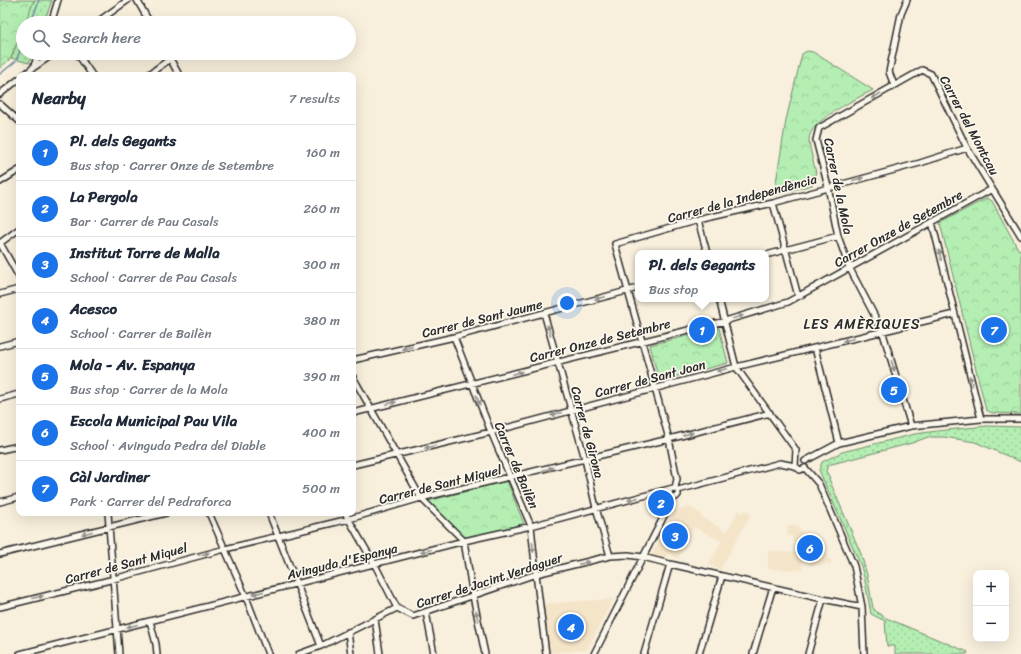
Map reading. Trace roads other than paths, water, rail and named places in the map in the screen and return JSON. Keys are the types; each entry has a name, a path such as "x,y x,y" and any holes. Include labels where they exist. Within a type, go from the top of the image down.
{"street":[{"path":"53,16 58,0"},
{"path":"106,16 128,0"},
{"path":"137,0 146,16"},
{"path":"894,85 889,72 901,14 907,0"},
{"path":"33,68 36,60"},
{"path":"28,72 45,60"},
{"path":"82,60 90,72"},
{"path":"152,72 169,60"},
{"path":"171,60 177,72"},
{"name":"Carrer de la Mola","path":"911,426 882,330 849,267 838,236 816,140 819,128 922,70"},
{"name":"Carrer del Montcau","path":"922,70 931,74 967,148 1021,236"},
{"path":"0,94 16,81"},
{"path":"0,104 16,118"},
{"name":"Carrer de la Independència","path":"628,291 615,244 698,220 773,203 920,163 967,148"},
{"path":"0,182 16,172"},
{"name":"Carrer Onze de Setembre","path":"356,412 725,321 788,302 992,189"},
{"path":"773,203 798,296"},
{"path":"698,220 706,250"},
{"path":"932,222 981,419"},
{"path":"16,231 0,243 16,272"},
{"path":"769,254 838,236"},
{"name":"Carrer de Sant Jaume","path":"356,359 454,337 635,289"},
{"path":"0,294 16,290"},
{"path":"628,291 669,440 676,479 674,489 669,494 673,498"},
{"path":"720,302 736,367 796,450 796,460 794,462 795,466 800,470 805,468"},
{"name":"Carrer de Girona","path":"544,313 585,459 596,508 610,556"},
{"name":"Carrer de Sant Joan","path":"356,464 491,432 654,388 882,330 954,314"},
{"name":"Carrer de Bailèn","path":"454,337 491,432 531,526 546,654"},
{"path":"0,346 16,342"},
{"path":"814,348 839,443"},
{"path":"356,382 421,498 464,541 473,596 485,654"},
{"path":"0,398 16,395"},
{"name":"Carrer de Sant Miquel","path":"0,607 225,549 349,519 421,498 669,440 770,412"},
{"path":"805,461 839,443 911,426 981,419 1021,419"},
{"path":"0,450 16,447"},
{"path":"796,460 800,458 805,461"},
{"path":"805,461 805,468 819,484 854,566 862,607 864,654"},
{"name":"Avinguda d'Espanya","path":"20,654 464,541 531,526 596,508 780,463 795,466"},
{"path":"594,654 673,498 678,495 674,489"},
{"path":"0,502 16,499"},
{"path":"108,516 119,654"},
{"path":"0,554 155,516"},
{"path":"210,516 246,597 268,654"},
{"path":"270,516 321,646"},
{"path":"299,654 321,646 398,608 375,564 347,516"},
{"name":"Carrer de Jacint Verdaguer","path":"398,608 413,616 536,574 610,556 628,554 862,607"},
{"path":"644,654 670,564"},
{"path":"699,654 722,576"},
{"path":"753,654 773,587"},
{"path":"808,654 823,599"},
{"path":"426,612 434,654"},
{"path":"374,619 380,654"},
{"path":"150,621 157,654"},
{"path":"348,632 351,654"}],"waterway":[{"path":"33,16 39,0"},
{"path":"0,74 16,60"}],"place":[{"name":"Pl. dels Gegants","path":"702,330"},
{"name":"Càl Jardiner","path":"994,330"},
{"name":"Mola - Av. Espanya","path":"894,390"},
{"name":"La Pergola","path":"661,503"},
{"name":"Institut Torre de Malla","path":"675,536"},
{"name":"Escola Municipal Pau Vila","path":"810,548"},
{"name":"Acesco","path":"571,627"}],"district":[{"name":"LES AMÈRIQUES","path":"862,324"}]}
